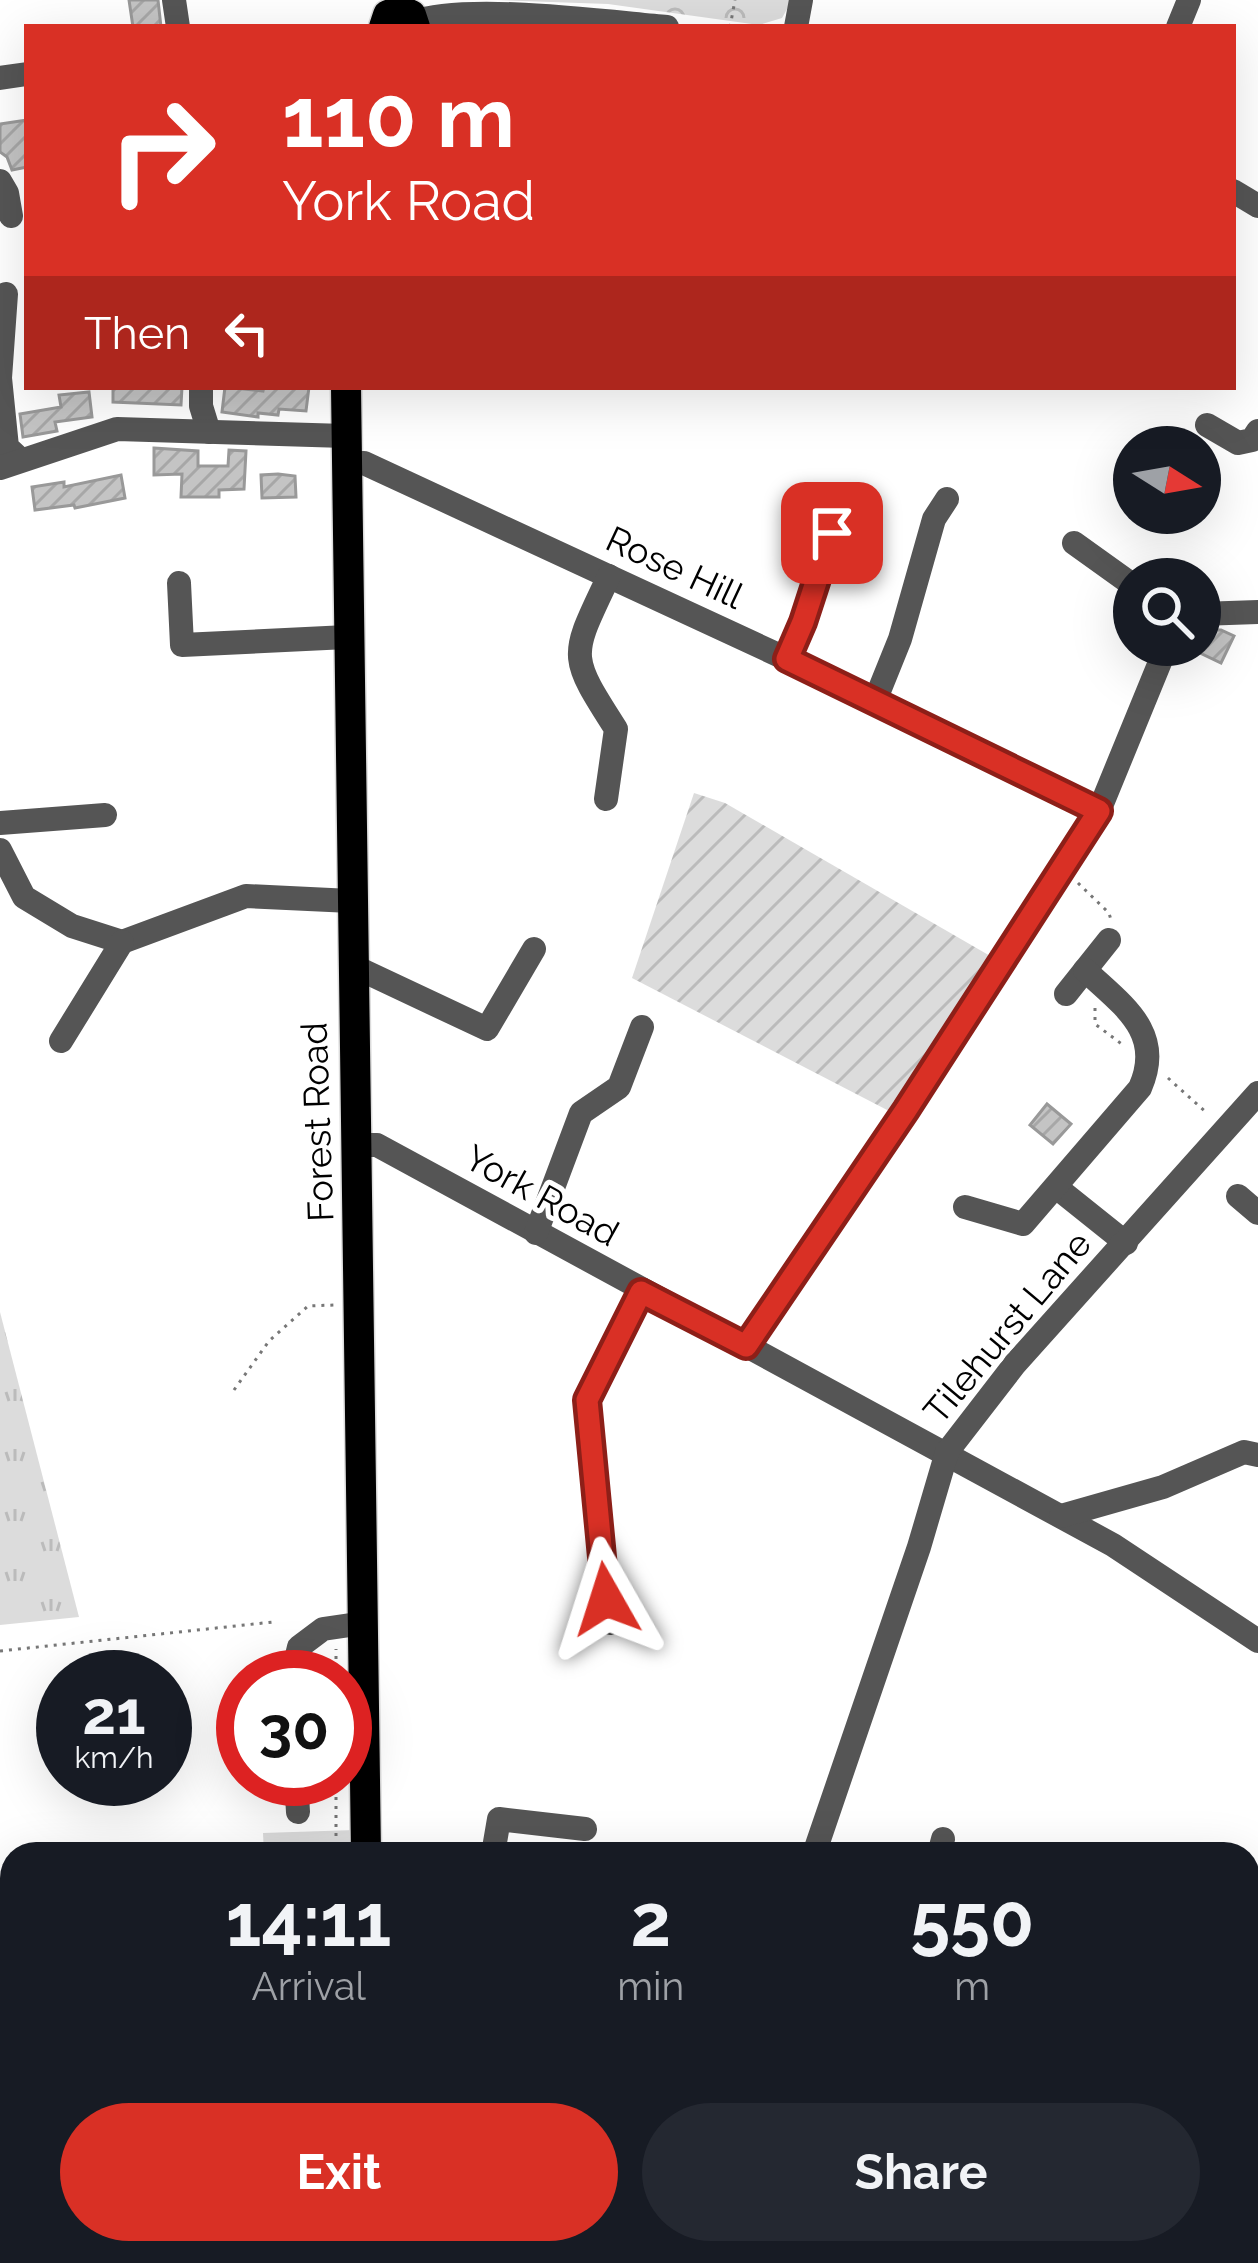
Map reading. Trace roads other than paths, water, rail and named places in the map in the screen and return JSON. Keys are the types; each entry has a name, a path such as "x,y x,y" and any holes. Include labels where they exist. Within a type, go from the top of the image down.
{"main road":[{"name":"Forest Road","path":"346,390 351,965 360,1305 350,1625 365,1842"}],"street":[{"path":"401,17 470,15 618,24"},
{"path":"0,181 11,216"},
{"path":"6,294 0,378 10,464"},
{"path":"201,390 200,406 209,431"},
{"path":"1207,425 1238,443 1252,440 1258,430"},
{"name":"Rose Hill","path":"10,464 117,429 209,431 345,450 1099,811"},
{"path":"875,701 900,639 934,519 946,499"},
{"path":"787,659 832,533"},
{"path":"1074,543 1113,571"},
{"path":"606,799 616,729 581,674 579,640 609,576"},
{"path":"179,583 182,645 347,637"},
{"path":"1221,613 1258,612"},
{"path":"746,1346 1099,811 1158,666"},
{"path":"0,823 105,814"},
{"path":"0,850 24,897 72,926 122,942"},
{"path":"61,1041 122,942 246,896 351,901"},
{"path":"1066,994 1109,940"},
{"path":"351,965 487,1029 534,950"},
{"path":"964,1207 1023,1224 1140,1088 1148,1071 1149,1042 1131,1014 1085,970"},
{"path":"536,1233 581,1113 619,1087 642,1027"},
{"name":"Tilehurst Lane","path":"818,1842 920,1546 947,1452 1016,1364 1258,1093"},
{"name":"York Road","path":"355,1145 376,1145 641,1292 947,1452 1113,1545 1258,1641"},
{"path":"1056,1187 1126,1243"},
{"path":"1238,1196 1258,1213"},
{"path":"610,1623 587,1400 641,1292"},
{"path":"768,1318 774,1363"},
{"path":"1060,1516 1163,1487 1244,1452 1258,1454"},
{"path":"298,1650 323,1629 350,1625"},
{"path":"298,1806 298,1811"},
{"path":"495,1842 499,1819 584,1829"}]}
